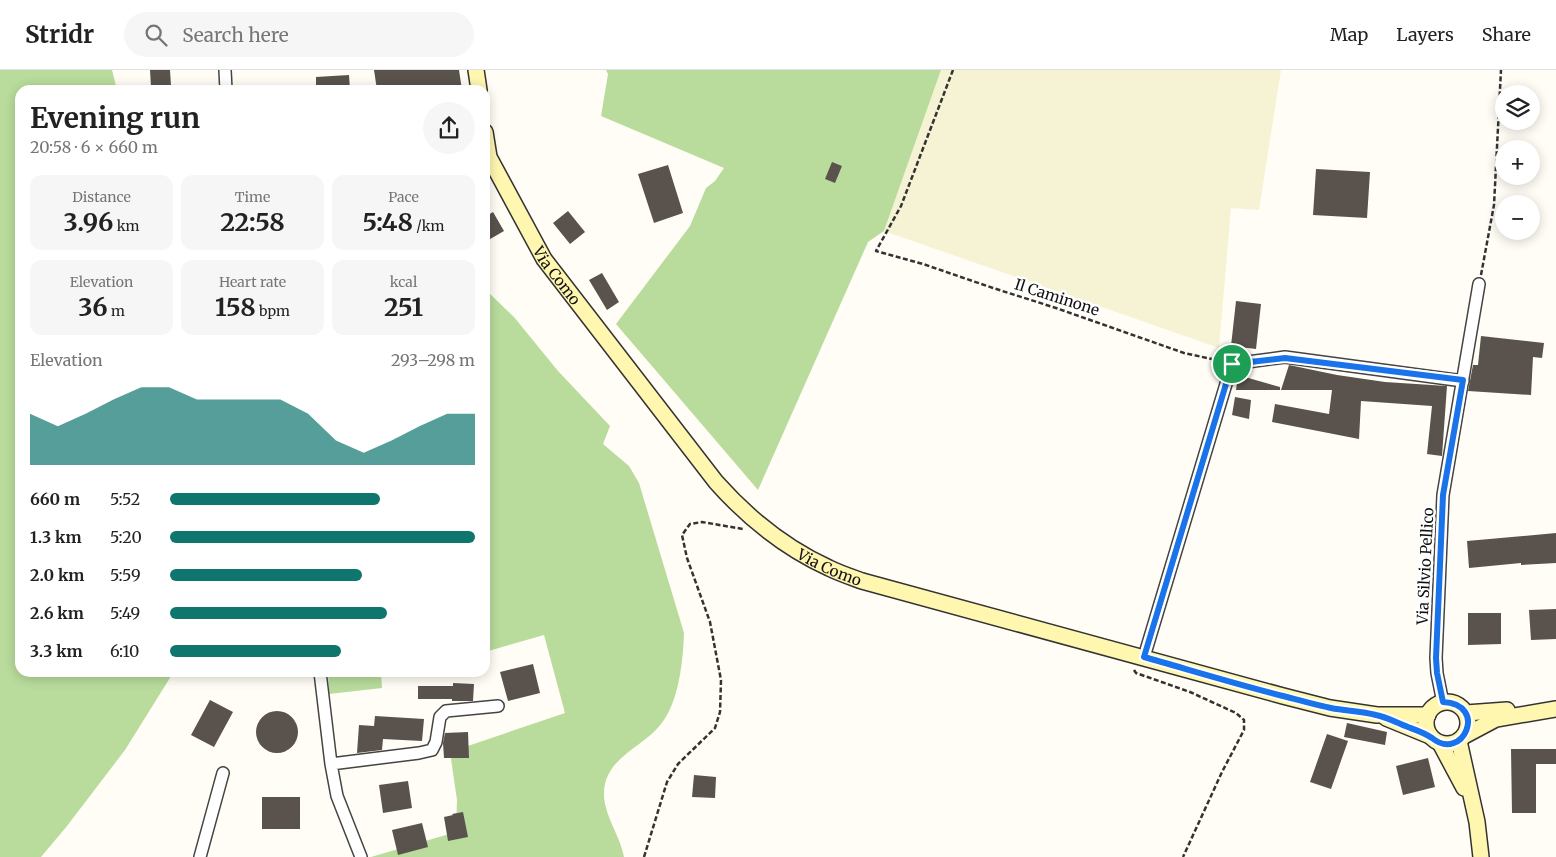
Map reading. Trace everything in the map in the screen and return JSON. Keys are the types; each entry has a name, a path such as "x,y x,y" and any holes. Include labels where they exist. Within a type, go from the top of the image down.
{"main road":[{"path":"476,70 478,85"},
{"name":"Via Como","path":"490,164 544,259 716,482 755,521 799,553 829,568 862,581 1283,696 1330,708 1377,715 1428,715"},
{"path":"1474,804 1426,725 1428,715 1433,707 1443,702 1461,707 1466,713 1468,726 1461,738 1474,804 1481,857"},
{"path":"1466,713 1556,708"},
{"path":"1435,740 1450,744 1483,725 1496,720 1556,708"},
{"name":"Via Como","path":"1377,715 1435,740"}],"street":[{"path":"225,70 226,85"},
{"name":"Via Silvio Pellico","path":"1443,702 1436,658 1443,495 1479,284"},
{"path":"1144,657 1232,364 1285,358 1463,380"},
{"path":"321,677 331,764 337,796 361,857"},
{"path":"331,764 432,750 436,742 440,717 446,711 498,706"},
{"path":"200,857 223,773"}],"path":[{"name":"Il Caminone","path":"953,70 901,206 876,251 923,264 1056,308 1184,353 1232,364"},
{"path":"1479,284 1494,206 1501,70"},
{"path":"644,857 667,782 678,764 714,728 720,712 721,680 710,622 687,558 682,535 690,524 702,522 746,530"},
{"path":"1121,652 1136,673 1198,695 1236,713 1244,720 1244,730 1222,772 1183,857"}],"shaded area":[{"path":"941,70 1281,70 1259,210 1231,208 1219,348 884,231"}],"green space":[{"path":"0,70 112,70 116,85 15,85 15,677 171,677 125,750 41,857 0,857"},
{"path":"606,70 941,70 884,231 868,242 758,490 616,324 690,226 706,188 715,181 724,168 601,116 608,74"},
{"path":"490,294 514,317 558,371 610,426 603,444 629,466 639,483 684,633 679,681 672,704 661,724 614,765 605,784 604,794 607,812 624,857 371,857 456,832 457,800 450,752 565,713 544,635 490,651"},
{"path":"328,677 381,677 382,688 329,694"}],"building":[{"path":"150,70 170,70 171,85 151,85"},
{"path":"374,70 459,70 461,85 376,85"},
{"path":"349,75 350,85 316,85 316,77"},
{"path":"832,162 842,166 835,183 825,179"},
{"path":"668,165 683,213 654,223 638,174"},
{"path":"1316,169 1370,172 1367,218 1313,215"},
{"path":"568,211 585,232 570,244 553,223"},
{"path":"493,212 504,231 490,239 490,214"},
{"path":"602,273 619,302 607,310 589,280"},
{"path":"1236,301 1261,304 1256,349 1231,346"},
{"path":"1481,336 1544,343 1542,358 1533,357 1531,395 1468,391 1473,365 1478,365"},
{"path":"1289,365 1385,382 1447,386 1442,456 1427,454 1432,406 1361,401 1359,439 1272,422 1275,404 1329,414 1332,390 1281,390"},
{"path":"1238,375 1280,387 1280,390 1236,390"},
{"path":"1235,397 1251,400 1249,419 1232,415"},
{"path":"1556,533 1556,563 1521,565 1521,563 1469,568 1467,541"},
{"path":"1556,609 1556,639 1531,640 1529,610"},
{"path":"1468,613 1501,613 1501,644 1468,645"},
{"path":"533,664 540,693 508,701 500,672"},
{"path":"453,683 474,684 473,701 418,699 418,686 453,686"},
{"path":"210,700 233,712 214,747 191,735"},
{"path":"273,711 281,711 292,717 298,732 292,747 281,753 273,753 262,747 256,736 256,728 262,717"},
{"path":"375,716 424,719 422,741 383,739 382,750 357,753 359,725 374,726"},
{"path":"1347,723 1387,732 1385,745 1344,737"},
{"path":"468,732 469,758 444,758 443,743 445,733"},
{"path":"1327,734 1348,741 1331,789 1310,782"},
{"path":"1511,749 1556,749 1556,764 1536,764 1536,813 1512,813"},
{"path":"1428,758 1435,787 1403,795 1396,766"},
{"path":"694,775 716,777 715,798 692,797"},
{"path":"408,781 412,808 383,813 379,785"},
{"path":"262,797 300,797 300,829 262,829"},
{"path":"463,812 468,837 448,841 444,817"},
{"path":"422,823 428,847 398,855 392,830"}],"route":[{"path":"1285,358 1463,380 1443,495 1436,658 1443,702 1461,707 1466,713 1468,720 1464,736 1459,741 1450,744 1440,743 1430,736 1377,715 1330,708 1144,657 1232,364 1285,358"}]}
